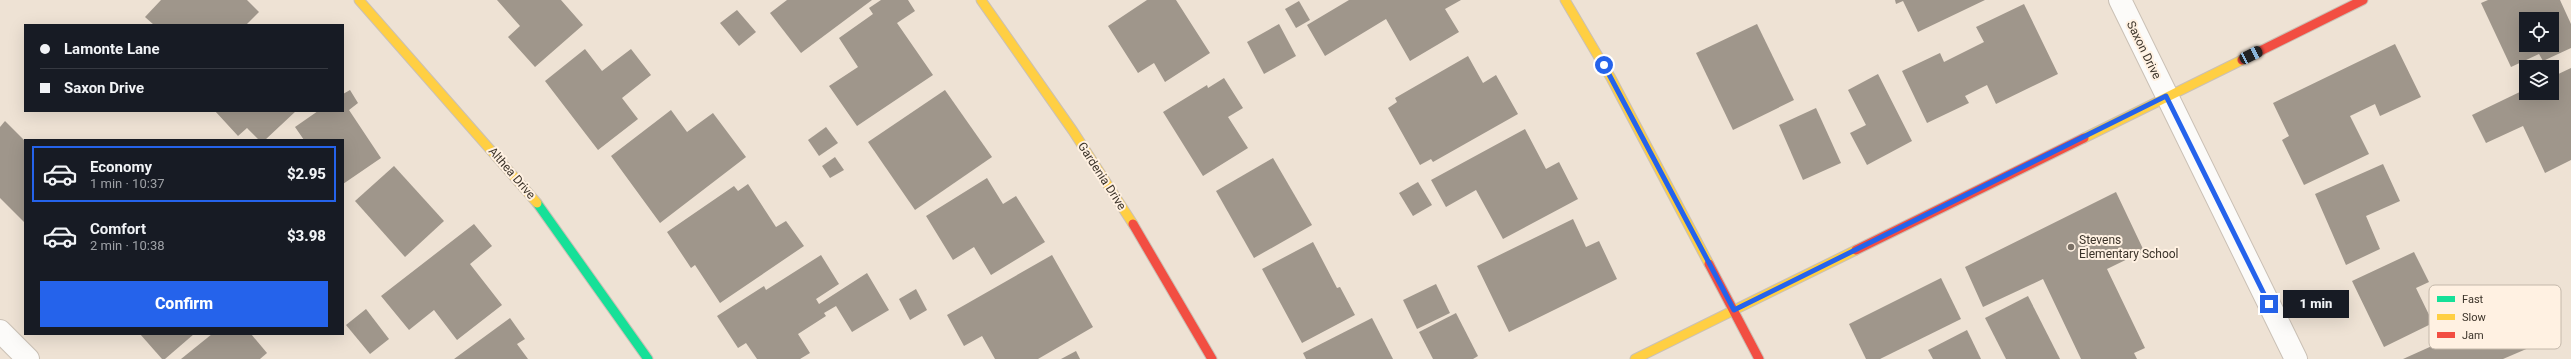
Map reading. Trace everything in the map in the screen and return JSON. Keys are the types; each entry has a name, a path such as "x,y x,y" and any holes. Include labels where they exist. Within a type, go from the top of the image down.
{"street":[{"name":"Althea Drive","path":"359,0 542,208 648,359"},
{"name":"Gardenia Drive","path":"981,0 1090,156 1180,299 1212,359"},
{"path":"1565,0 1611,78 1759,359"},
{"name":"Saxon Drive","path":"2120,0 2296,359"},
{"path":"1636,359 2166,96 2364,0"},
{"path":"0,331 28,359"}],"building":[{"path":"161,0 247,0 259,12 247,24 153,24 145,17"},
{"path":"497,0 561,0 583,25 535,67 508,37 520,26"},
{"path":"787,0 872,0 801,53 770,13"},
{"path":"881,0 908,0 915,11 897,23 933,75 857,126 829,86 858,67 839,38 873,14 869,8"},
{"path":"1147,0 1176,0 1210,53 1165,82 1154,63 1138,73 1108,26"},
{"path":"1349,0 1461,0 1445,9 1459,32 1410,61 1386,19 1325,56 1307,25"},
{"path":"1895,0 1985,0 1918,32 1903,1 1896,4"},
{"path":"2488,0 2560,0 2571,24 2571,48 2545,60 2542,60 2539,54 2526,60 2519,60 2519,63 2511,67 2481,3"},
{"path":"1299,1 1310,20 1296,28 1285,9"},
{"path":"2024,4 2058,74 1996,104 1987,85 1965,96 1969,103 1927,123 1902,71 1940,53 1944,62 1984,42 1976,27"},
{"path":"737,10 756,32 739,46 720,23"},
{"path":"1279,24 1296,56 1264,74 1247,42"},
{"path":"1757,24 1794,100 1733,130 1696,53"},
{"path":"2395,44 2421,97 2380,116 2375,104 2350,116 2369,154 2304,185 2282,140 2289,136 2273,103"},
{"path":"585,49 602,71 631,49 651,75 622,98 638,119 598,150 545,81"},
{"path":"1468,56 1483,83 1496,75 1518,114 1433,162 1431,159 1420,165 1388,108 1397,102 1395,98"},
{"path":"2571,68 2571,160 2545,173 2523,126 2486,143 2472,115 2519,92 2519,100 2559,100 2559,74"},
{"path":"1878,74 1912,141 1867,165 1850,133 1866,125 1848,90"},
{"path":"1224,78 1243,108 1228,117 1248,148 1203,176 1163,112 1207,85 1208,88"},
{"path":"350,90 358,103 349,110 381,158 344,183 344,139 303,139 295,127 317,112 344,112 344,93"},
{"path":"945,90 992,157 915,210 868,142"},
{"path":"1816,108 1841,163 1803,180 1779,125"},
{"path":"671,110 687,132 713,113 746,157 660,223 611,156"},
{"path":"216,112 295,112 266,139 258,139 247,128 238,136"},
{"path":"5,121 24,140 24,222 0,198 0,127"},
{"path":"826,127 838,143 819,156 808,140"},
{"path":"1525,129 1546,169 1559,162 1578,199 1503,239 1476,190 1446,207 1431,180"},
{"path":"835,157 844,170 830,178 822,166"},
{"path":"1273,158 1312,225 1254,258 1216,191"},
{"path":"2383,164 2400,201 2366,216 2380,249 2346,265 2315,194"},
{"path":"394,166 444,221 405,257 355,201"},
{"path":"987,178 1003,204 1016,196 1045,242 991,275 974,247 953,260 926,216"},
{"path":"1418,182 1432,205 1413,216 1399,193"},
{"path":"748,184 776,227 786,221 804,246 720,303 695,265 691,268 667,232 734,186 738,191"},
{"path":"2116,192 2144,251 2107,269 2145,348 2134,353 2137,359 2081,359 2043,279 1983,307 1965,267"},
{"path":"1573,219 1586,247 1599,241 1617,279 1509,332 1477,266"},
{"path":"474,224 492,246 470,264 502,305 457,340 434,310 409,330 381,296"},
{"path":"1313,242 1337,288 1340,287 1355,315 1302,343 1262,269"},
{"path":"2414,252 2429,282 2416,288 2429,315 2429,325 2384,347 2352,281"},
{"path":"821,255 839,284 816,299 819,304 867,273 889,310 852,332 836,306 824,313 826,316 798,334 810,353 800,359 757,359 746,343 738,348 717,316 764,286 766,290"},
{"path":"1052,255 1093,327 1038,359 995,359 982,336 964,346 947,315"},
{"path":"1941,278 1961,319 1880,359 1866,359 1849,324"},
{"path":"1436,284 1450,313 1417,329 1403,300"},
{"path":"916,289 927,310 910,320 899,299"},
{"path":"2028,296 2060,359 2006,359 1985,318"},
{"path":"366,309 389,339 370,354 346,325"},
{"path":"1456,313 1478,356 1473,359 1433,359 1419,332"},
{"path":"510,318 525,339 517,344 528,359 454,359"},
{"path":"1372,318 1393,359 1306,359 1303,353"},
{"path":"1967,330 1981,359 1933,359 1928,350"},
{"path":"141,335 193,335 165,359 162,359"},
{"path":"211,335 252,335 267,353 260,359 181,359"},
{"path":"2429,347 2429,349 2526,349 2503,359 2403,359"},
{"path":"1076,351 1080,359 1061,359"}],"traffic: fast":[{"path":"537,203 648,359"}],"traffic: slow":[{"path":"359,0 537,203"},
{"path":"981,0 1073,131 1133,224"},
{"path":"1565,0 1611,78 1709,264"},
{"path":"2084,138 2242,60"},
{"path":"1635,359 1856,250"}],"traffic: jam":[{"path":"2242,60 2363,0"},
{"path":"1856,250 2084,138"},
{"path":"1133,224 1212,359"},
{"path":"1709,264 1759,359"}],"place":[{"name":"Stevens Elementary School","path":"2071,247"}],"route":[{"path":"1604,65 1734,310 2166,96 2269,304"}]}
